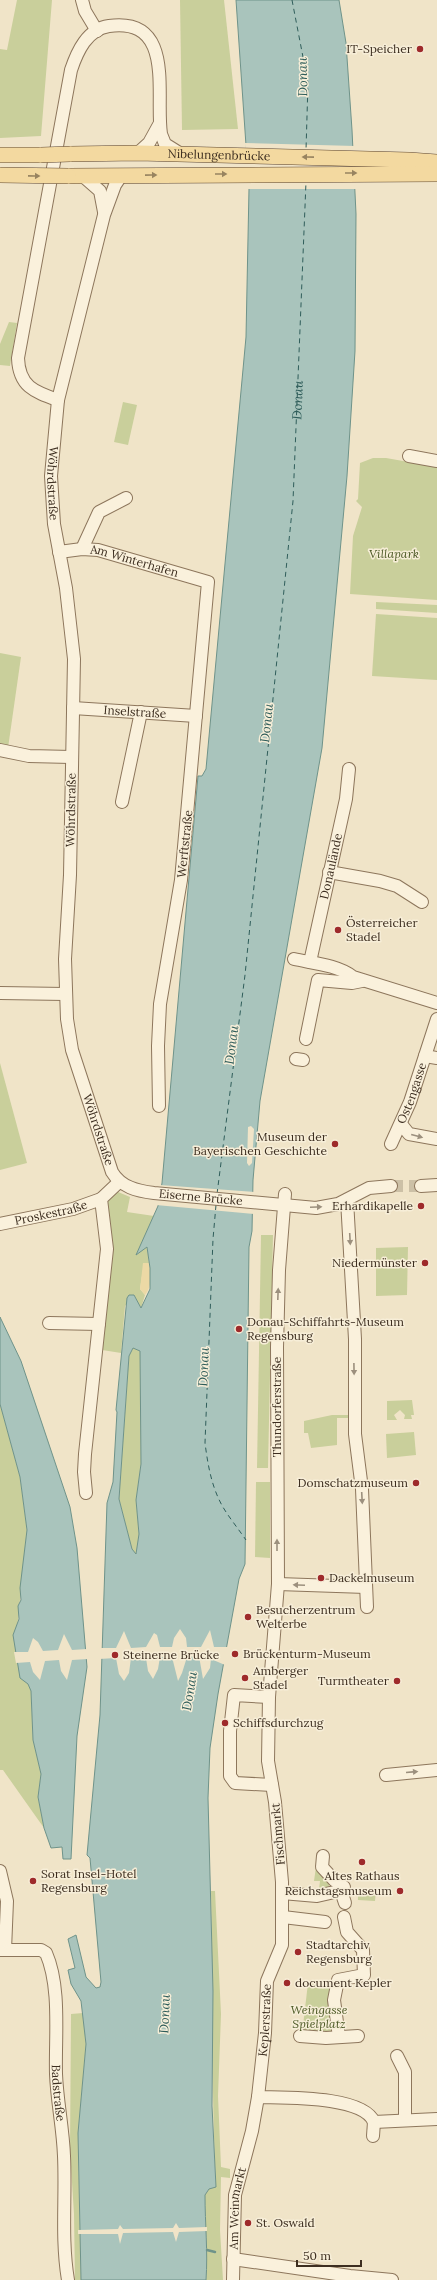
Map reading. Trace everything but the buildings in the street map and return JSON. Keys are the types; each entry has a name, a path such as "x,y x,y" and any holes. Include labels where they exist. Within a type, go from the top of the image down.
{"main road":[{"name":"Nibelungenbrücke","path":"0,155 138,153 437,162"},
{"name":"Nibelungenbrücke","path":"0,175 84,177 437,174"}],"street":[{"path":"82,0 85,11 97,31"},
{"path":"58,400 35,392 29,388 21,373 18,358 71,70 82,43 97,31 105,26 131,26 143,33 152,44 159,64 160,124 165,144 181,154"},
{"path":"138,153 149,143 160,124"},
{"name":"Wöhrdstraße","path":"119,1182 112,1172 72,1050 65,994 65,959 70,875 74,659 72,631 59,552 51,476 58,400 104,215 115,185 121,176"},
{"path":"84,177 100,191 104,215"},
{"path":"409,456 437,461"},
{"path":"82,549 98,512 126,498"},
{"name":"Am Winterhafen","path":"59,552 82,549 98,550 208,582"},
{"name":"Werftstraße","path":"159,1106 158,1046 160,1004 182,880 208,582"},
{"name":"Inselstraße","path":"73,708 196,716"},
{"path":"122,802 141,712"},
{"name":"Wöhrdstraße","path":"0,750 29,756 71,757"},
{"name":"Donaulände","path":"310,962 346,798 349,769"},
{"path":"329,872 380,881 397,886 422,902"},
{"path":"294,959 323,965 363,980 437,1003"},
{"path":"306,1039 318,980 352,983 363,980"},
{"path":"0,993 65,994"},
{"name":"Ostengasse","path":"391,1144 401,1124 437,1019"},
{"path":"425,1056 437,1058"},
{"path":"401,1124 409,1134 437,1139"},
{"path":"86,1493 84,1472 85,1451 107,1249 102,1199 119,1182"},
{"name":"Eiserne Brücke","path":"119,1182 132,1189 154,1193 259,1203 285,1200 321,1207 347,1200 360,1191 373,1187 392,1186"},
{"path":"421,1186 437,1185"},
{"name":"Proskestraße","path":"0,1224 73,1209 102,1199"},
{"name":"Thundorferstraße","path":"269,1698 278,1584 277,1346 279,1270 285,1200"},
{"path":"347,1200 355,1339 355,1434 362,1489 367,1607"},
{"path":"49,1323 99,1324"},
{"path":"278,1584 366,1587"},
{"path":"269,1698 234,1695 230,1731 230,1776 236,1783 272,1785"},
{"name":"Fischmarkt","path":"269,1698 268,1761 272,1785 282,1888"},
{"path":"386,1774 437,1770"},
{"path":"323,1856 322,1867 334,1880 344,1887"},
{"path":"0,1871 7,1901 3,1950"},
{"path":"282,1888 317,1896 339,1891 342,1894 344,1903"},
{"name":"Keplerstraße","path":"244,2159 252,2131 258,2097 265,2033 266,1985 282,1945 282,1888"},
{"path":"282,1917 325,1922"},
{"path":"339,2037 334,2000 338,1980 364,1975 363,1950 351,1937 345,1921"},
{"name":"Badstraße","path":"3,1950 41,1950 46,1953 49,1961 54,1996 57,2090 64,2155 63,2241 68,2280"},
{"path":"300,2036 326,2038 358,2036"},
{"path":"397,2056 406,2072 405,2120"},
{"path":"258,2097 328,2100 344,2103 364,2112 372,2118 374,2122 373,2136"},
{"path":"374,2122 437,2119"},
{"name":"Am Weinmarkt","path":"233,2280 235,2195 244,2159"},
{"path":"233,2259 350,2276 392,2280"}],"green space":[{"path":"17,0 52,0 41,136 0,138 0,49 7,50"},
{"path":"180,0 224,0 238,129 182,130"},
{"path":"9,322 17,323 10,366 0,365 0,344"},
{"path":"123,402 137,405 128,445 114,442"},
{"name":"Villapark","path":"373,458 386,458 437,467 437,600 350,594 353,536 362,507 356,501 358,499 360,463"},
{"path":"376,602 437,605 437,613 376,609"},
{"path":"376,614 437,618 437,680 372,676"},
{"path":"0,653 21,657 8,748 0,746"},
{"path":"0,1063 27,1163 0,1170"},
{"path":"111,1189 130,1197 127,1212 154,1216 137,1254 147,1246 149,1263 144,1263 140,1289 145,1295 141,1308 134,1295 125,1306 121,1353 96,1349 107,1249 101,1210"},
{"path":"261,1235 273,1235 268,1468 257,1468"},
{"path":"408,1247 407,1295 376,1296 376,1248"},
{"path":"133,1348 140,1350 141,1464 136,1500 139,1534 136,1555 132,1549 119,1499 129,1356"},
{"path":"412,1400 414,1415 411,1415 412,1419 404,1419 405,1415 400,1410 394,1415 397,1420 387,1420 387,1401"},
{"path":"0,1404 20,1477 27,1530 17,1629 28,1684 31,1691 33,1740 41,1774 38,1797 44,1828 3,1770 0,1770"},
{"path":"332,1415 348,1415 348,1418 337,1418 337,1445 311,1448 308,1433 304,1433 304,1421"},
{"path":"414,1432 416,1455 387,1458 386,1434"},
{"path":"256,1482 270,1482 270,1558 255,1557"},
{"path":"316,1867 320,1868 329,1883 329,1888 319,1889 320,1881 314,1881"},
{"path":"358,1889 376,1890 375,1901 358,1900"},
{"path":"211,1891 215,1891 221,2014 218,2096 221,2167 230,2169 230,2178 221,2177 220,2230 223,2280 206,2280 207,2259 205,2195 209,2189 216,2187 214,2150"},
{"name":"Weingasse Spielplatz","path":"308,1983 334,1986 336,2035 302,2034"},
{"path":"83,2013 86,2044 78,2133 81,2280 75,2280 74,2214 70,2151 71,2014"}],"sand":[{"path":"143,1263 149,1263 151,1271 149,1288 145,1295 140,1289"}],"water":[{"name":"Donau","path":"236,0 339,0 346,43 356,214 355,351 347,476 322,748 260,1101 253,1180 252,1231 249,1247 245,1564 239,1579 218,1694 210,1748 208,1798 213,1991 212,2106 216,2187 209,2189 205,2195 207,2259 206,2280 81,2280 78,2133 86,2044 81,2001 71,1984 68,1970 75,1968 68,1939 76,1935 86,1977 96,1988 100,1987 101,1982 90,1858 87,1855 100,1715 107,1503 113,1482 116,1410 127,1298 129,1295 134,1295 141,1308 150,1289 150,1268 147,1247 136,1255 158,1206 162,1183 198,776 202,776 206,769 246,337 249,189","holes":["133,1348 140,1351 141,1464 136,1500 139,1534 136,1554 132,1549 119,1499 129,1356"]},
{"path":"0,1317 21,1361 70,1507 77,1548 87,1667 77,1736 71,1859 63,1859 62,1847 51,1848 44,1828 38,1797 41,1774 33,1740 31,1691 28,1684 20,1678 13,1635 19,1619 18,1606 21,1600 20,1588 27,1530 20,1477 0,1404"}],"pier":[{"path":"245,143 355,146 357,189 247,189"},
{"path":"251,1126 254,1129 252,1163 249,1166 247,1163 248,1127"},
{"path":"160,1185 255,1192 254,1214 156,1205"},
{"path":"180,1629 186,1638 187,1647 201,1647 210,1630 214,1647 228,1647 225,1665 211,1659 210,1668 203,1679 199,1656 187,1657 178,1681 172,1657 160,1657 158,1669 153,1679 148,1671 146,1658 131,1658 129,1673 124,1681 119,1674 116,1658 99,1659 99,1648 116,1648 124,1631 131,1648 146,1647 154,1633 157,1635 160,1647 172,1647 174,1638"},
{"path":"64,1634 72,1650 87,1649 88,1659 72,1660 67,1680 61,1671 59,1660 45,1661 40,1680 33,1672 30,1662 16,1663 17,1669 14,1652 28,1652 33,1638 38,1642 43,1651 58,1650"},
{"path":"176,2223 179,2228 207,2227 207,2231 179,2232 176,2242 173,2232 123,2233 120,2244 118,2234 78,2234 78,2230 118,2229 120,2225 123,2229 173,2228"}],"waterway":[{"path":"207,2250 215,2252"}],"ferry route":[{"path":"292,0 308,83 306,150"},
{"path":"217,1194 245,975 293,501 306,182"},
{"path":"216,1205 213,1239 205,1443 209,1469 217,1496 226,1512 246,1540"}],"tunnel":[{"path":"391,1186 421,1186"}],"place":[{"name":"IT-Speicher","path":"420,49"},
{"name":"Österreicher Stadel","path":"338,930"},
{"name":"Museum der Bayerischen Geschichte","path":"335,1144"},
{"name":"Erhardikapelle","path":"421,1206"},
{"name":"Niedermünster","path":"425,1263"},
{"name":"Donau-Schiffahrts-Museum Regensburg","path":"239,1329"},
{"name":"Domschatzmuseum","path":"416,1483"},
{"name":"Dackelmuseum","path":"321,1578"},
{"name":"Besucherzentrum Welterbe","path":"248,1617"},
{"name":"Brückenturm-Museum","path":"235,1654"},
{"name":"Steinerne Brücke","path":"115,1655"},
{"name":"Amberger Stadel","path":"245,1678"},
{"name":"Turmtheater","path":"397,1681"},
{"name":"Schiffsdurchzug","path":"225,1723"},
{"name":"Altes Rathaus","path":"362,1862"},
{"name":"Sorat Insel-Hotel Regensburg","path":"33,1881"},
{"name":"Reichstagsmuseum","path":"400,1891"},
{"name":"Stadtarchiv Regensburg","path":"298,1952"},
{"name":"document Kepler","path":"287,1983"},
{"name":"St. Oswald","path":"248,2223"}]}
